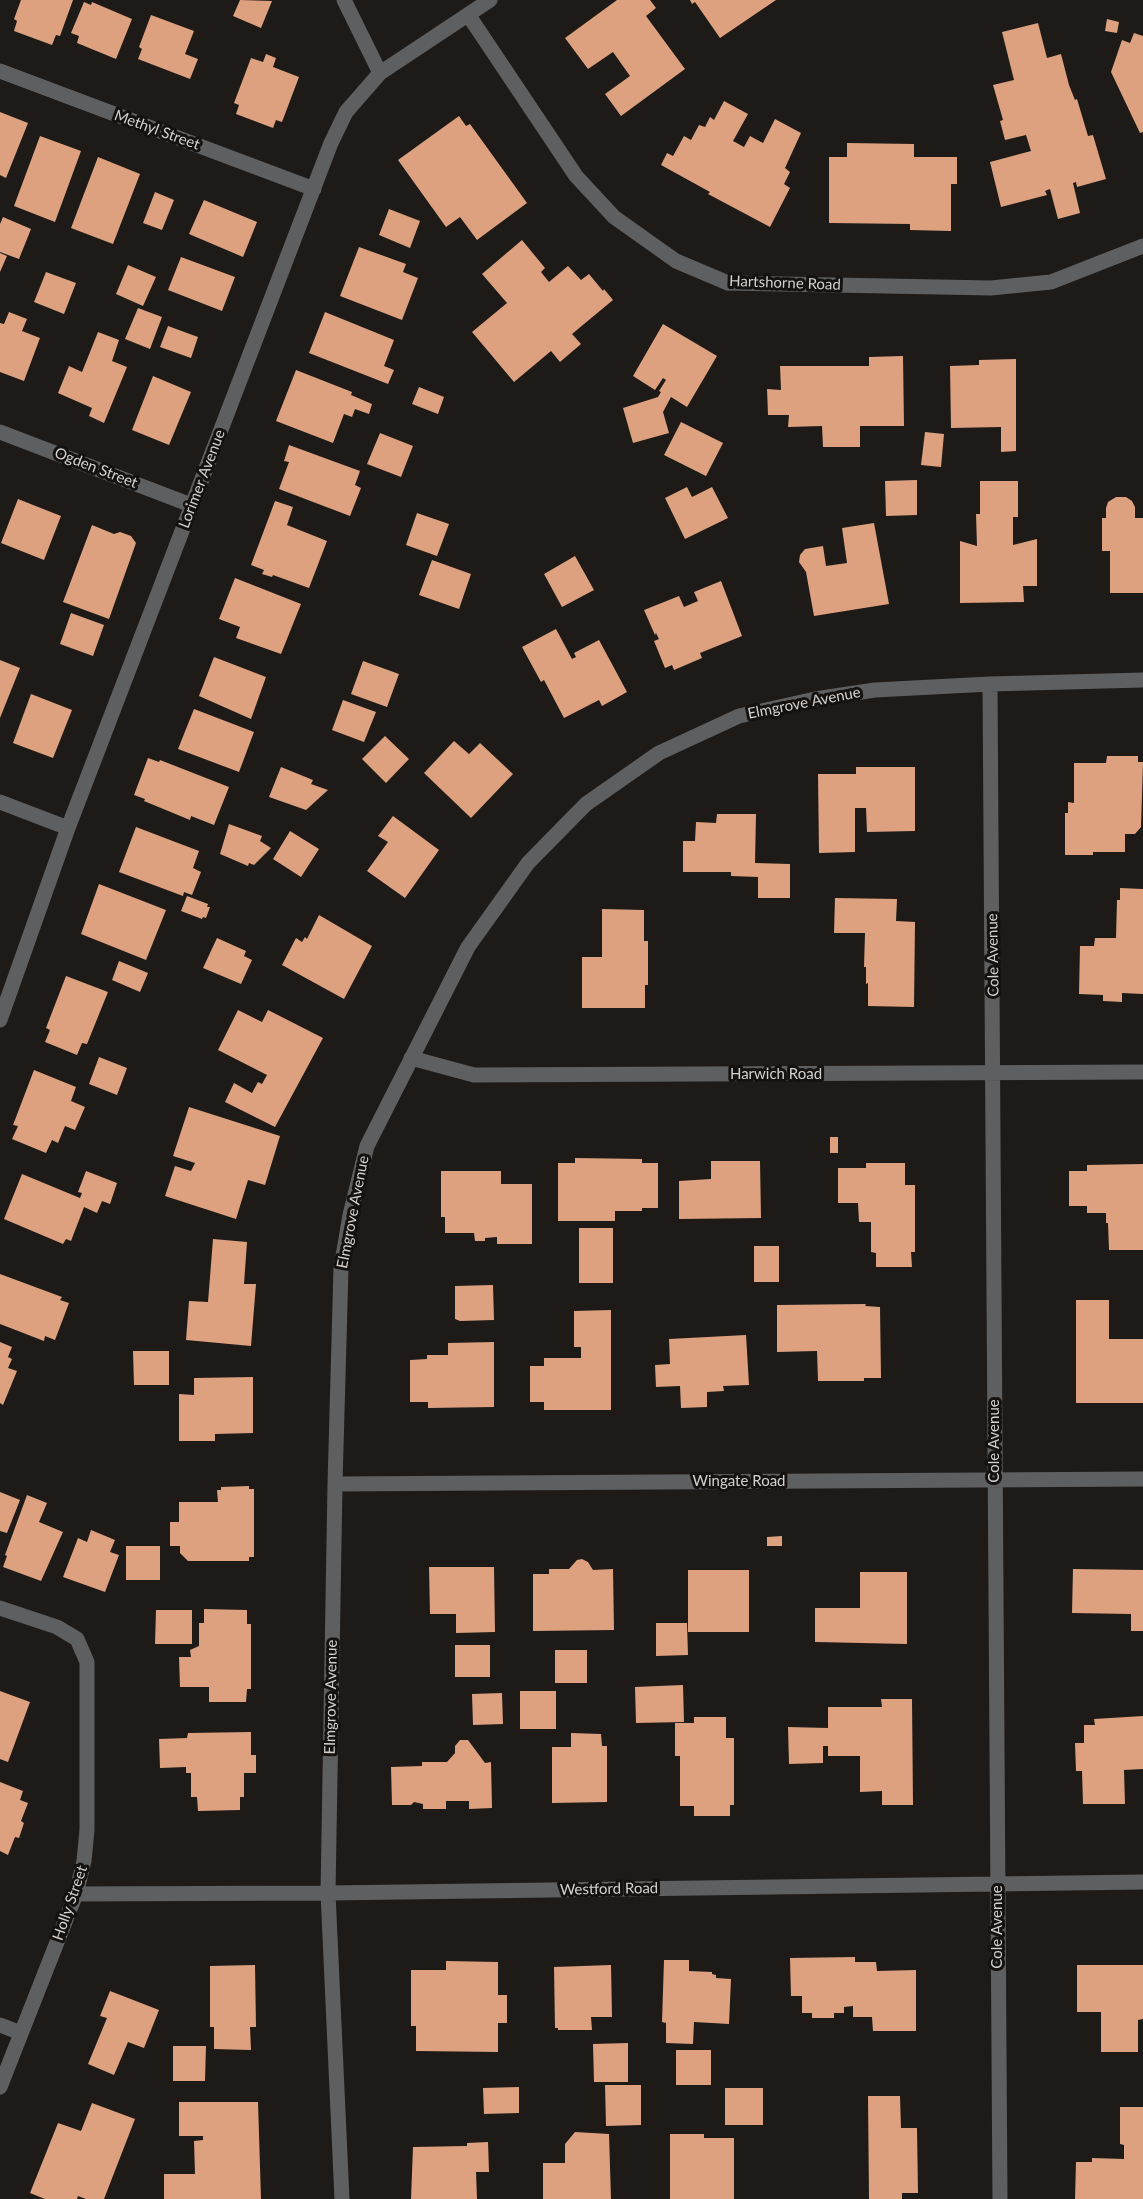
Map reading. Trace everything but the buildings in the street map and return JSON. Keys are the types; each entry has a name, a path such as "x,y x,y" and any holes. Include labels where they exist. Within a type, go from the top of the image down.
{"street":[{"path":"344,0 380,74"},
{"name":"Lorimer Avenue","path":"0,1020 68,828 331,143 346,112 380,74 490,0"},
{"name":"Hartshorne Road","path":"469,15 576,176 614,217 676,261 728,283 991,288 1051,282 1143,246"},
{"name":"Methyl Street","path":"0,71 314,189"},
{"name":"Ogden Street","path":"0,432 191,505"},
{"name":"Elmgrove Avenue","path":"342,2199 328,1893 341,1268 350,1215 367,1146 468,947 528,863 586,804 659,753 739,716 815,699 874,690 1143,680"},
{"name":"Cole Avenue","path":"990,684 1000,2199"},
{"path":"0,802 68,828"},
{"name":"Harwich Road","path":"411,1058 474,1075 1143,1072"},
{"name":"Wingate Road","path":"335,1484 1143,1479"},
{"name":"Holly Street","path":"0,1608 57,1627 77,1639 87,1662 87,1830 84,1861 76,1894 0,2087"},
{"name":"Westford Road","path":"76,1894 328,1893 1143,1882"},
{"path":"0,2025 21,2033"}]}
